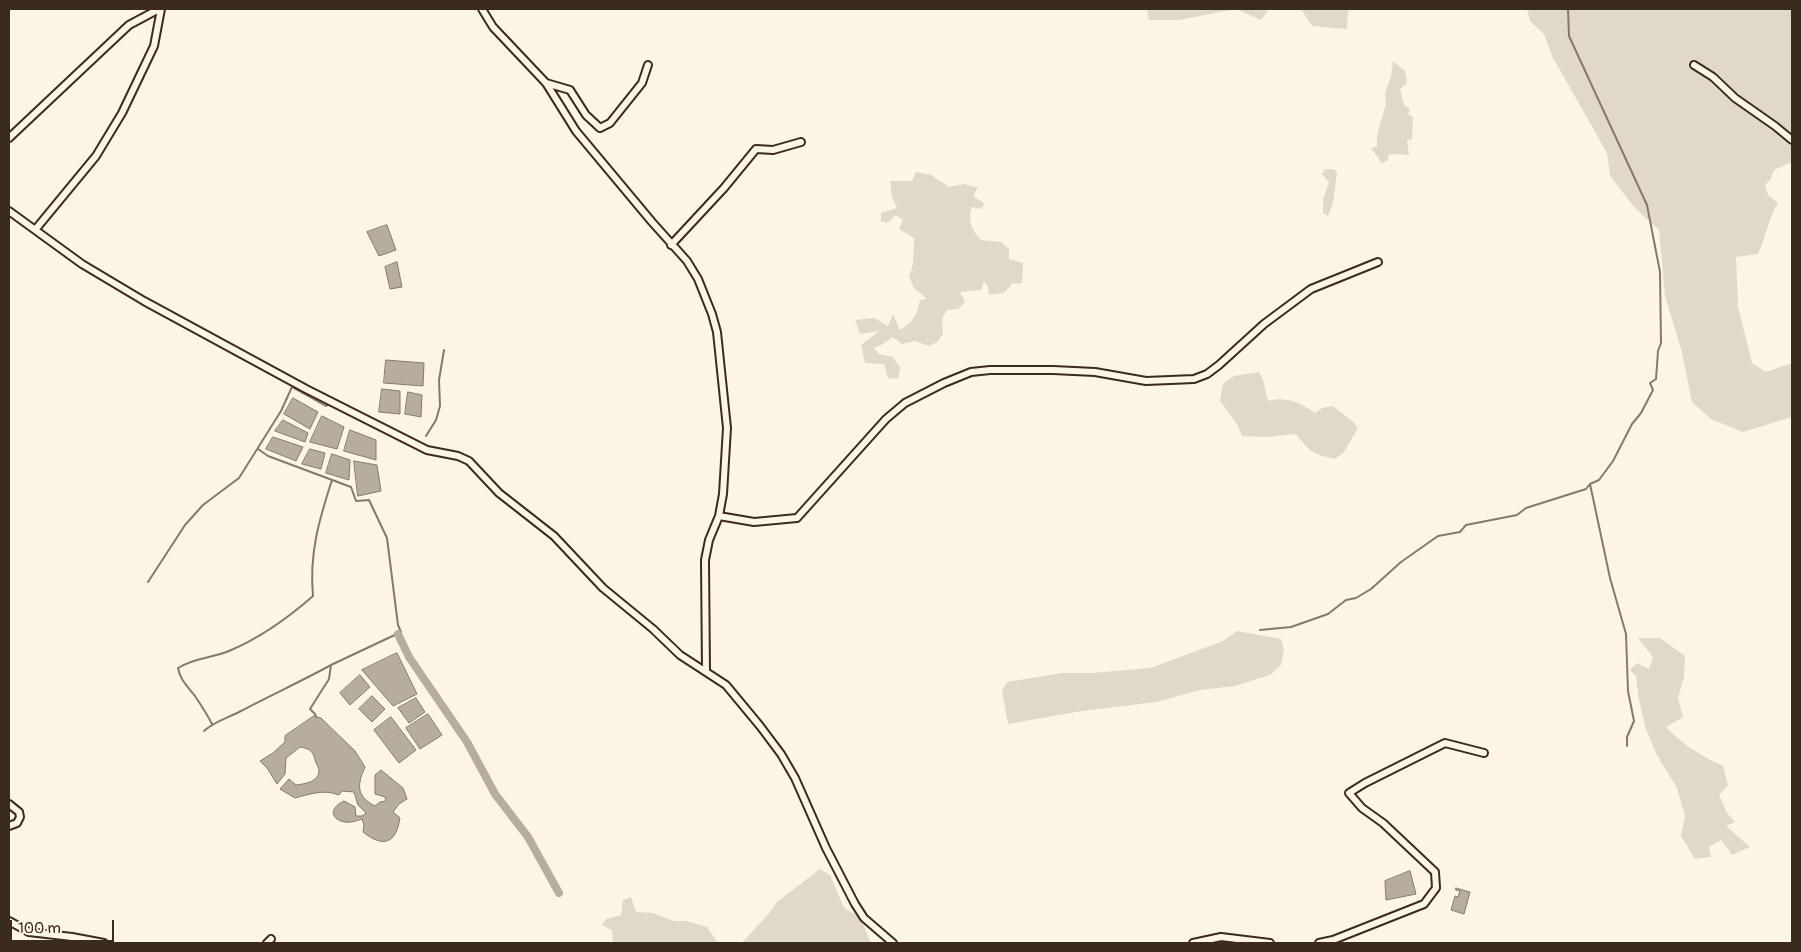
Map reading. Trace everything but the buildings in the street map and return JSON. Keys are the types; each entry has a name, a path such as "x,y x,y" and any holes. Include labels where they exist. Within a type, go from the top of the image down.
{"street":[{"path":"9,138 129,25 160,9"},
{"path":"35,230 96,156 122,113 154,46 160,9"},
{"path":"482,9 486,19 546,84 576,130 687,261 698,279 712,314 717,332 727,428 723,494 719,516 709,540 705,560 706,672"},
{"path":"546,84 570,90 586,115 600,128 610,123 642,82 648,65"},
{"path":"1694,65 1712,77 1735,98 1787,134 1792,140"},
{"path":"671,244 724,188 756,149 773,150 801,142"},
{"path":"9,211 82,264 144,302 306,389 427,450 469,460 499,493 554,536 603,588 654,629 680,654 726,685 781,754 795,778 826,848 864,918 893,943"},
{"path":"719,516 754,522 797,518 886,419 905,403 927,391 972,372 990,370 1053,370 1095,372 1146,381 1194,379 1207,374 1219,365 1264,324 1311,288 1378,262"},
{"path":"1319,943 1333,940 1424,904 1436,888 1435,872 1383,823 1362,808 1349,793 1445,743 1484,753"},
{"path":"9,804 19,812 20,818 17,823 9,826"},
{"path":"9,920 29,932 104,943"},
{"path":"1193,943 1221,937 1270,943"}],"shaded area":[{"path":"1147,9 1236,9 1179,20 1149,20"},
{"path":"1236,9 1269,9 1261,20"},
{"path":"1301,9 1348,9 1347,29 1312,26"},
{"path":"1527,9 1792,9 1792,162 1774,170 1770,180 1765,185 1768,195 1778,203 1758,254 1736,257 1738,307 1752,363 1766,372 1792,363 1792,417 1743,432 1711,419 1692,402 1682,352 1665,296 1659,230 1635,208 1610,176 1607,153 1552,56 1544,34 1530,21"},
{"path":"1393,61 1405,71 1407,83 1400,89 1404,105 1410,109 1408,114 1413,117 1412,139 1407,140 1409,155 1389,154 1388,160 1382,163 1371,148 1377,146 1377,135 1386,104 1385,93 1391,77"},
{"path":"1325,169 1333,169 1337,172 1333,203 1328,216 1323,213 1323,200 1329,182 1322,174"},
{"path":"916,172 931,175 949,187 964,184 978,188 973,196 984,203 982,209 972,207 970,220 973,229 981,240 1001,242 1009,249 1009,259 1023,263 1022,283 1011,284 1003,293 989,295 988,287 984,281 981,290 960,292 965,302 958,309 947,310 942,319 943,334 937,342 929,346 915,341 902,344 893,337 874,348 879,354 893,357 900,368 898,379 888,378 884,364 865,363 861,345 879,331 860,334 855,320 874,318 888,326 893,314 900,330 914,318 920,300 927,299 914,288 909,277 913,262 914,238 899,229 903,220 896,215 887,223 881,221 881,213 897,208 892,197 890,181 912,181"},
{"path":"387,225 396,250 379,256 367,232"},
{"path":"397,262 402,287 390,289 385,267"},
{"path":"386,360 424,363 423,386 384,383"},
{"path":"1259,372 1268,401 1281,399 1293,401 1315,413 1322,408 1333,406 1352,421 1358,428 1344,452 1335,459 1321,456 1308,449 1296,434 1266,437 1242,436 1237,424 1220,401 1223,384 1234,376"},
{"path":"382,389 400,391 400,414 379,412"},
{"path":"408,392 422,395 421,417 405,414"},
{"path":"293,398 318,412 310,429 284,414"},
{"path":"322,416 344,427 337,449 310,442"},
{"path":"283,420 308,433 305,442 275,431"},
{"path":"350,430 376,440 376,460 344,451"},
{"path":"273,437 303,447 296,461 266,449"},
{"path":"310,449 325,453 321,469 302,464"},
{"path":"332,454 350,460 349,480 326,473"},
{"path":"354,461 377,465 381,491 358,496"},
{"path":"1237,631 1281,639 1284,650 1281,665 1270,675 1235,686 1200,690 1156,702 1082,711 1008,724 1002,691 1007,682 1062,673 1092,673 1151,668 1223,641"},
{"path":"1638,638 1660,638 1685,656 1684,677 1678,698 1683,717 1666,727 1693,750 1723,766 1728,785 1719,795 1727,813 1735,822 1726,826 1750,847 1732,855 1721,840 1709,847 1711,857 1695,859 1681,836 1685,816 1677,788 1657,755 1646,729 1639,700 1636,676 1630,670 1637,663 1649,669 1653,657"},
{"path":"397,653 417,694 393,706 362,670"},
{"path":"360,675 370,687 350,705 340,693"},
{"path":"372,696 385,709 372,722 359,709"},
{"path":"416,698 425,712 409,723 398,708"},
{"path":"428,714 442,735 420,749 406,728"},
{"path":"314,716 321,718 355,751 365,767 360,785 361,794 364,798 375,806 380,802 386,801 385,797 375,794 375,775 381,770 403,788 407,799 399,804 393,812 400,818 395,833 388,841 377,840 363,832 364,825 362,819 346,822 334,816 333,811 335,808 344,801 355,807 356,816 362,816 366,813 358,805 354,792 342,791 339,795 328,792 317,793 295,798 280,789 289,779 296,785 310,782 317,778 319,769 310,750 300,747 286,758 285,774 277,784 260,761 285,742 285,736"},
{"path":"391,717 416,750 399,763 374,730"},
{"path":"820,869 830,875 844,908 860,917 871,943 742,943 777,902"},
{"path":"1410,871 1416,894 1386,900 1385,881"},
{"path":"1456,888 1470,892 1464,914 1451,910 1455,896 1458,897 1460,891 1456,890"},
{"path":"631,897 636,912 653,913 674,921 687,921 707,927 718,943 613,943 612,930 602,925 606,919 621,915 623,900"}],"waterway":[{"path":"1260,630 1291,627 1328,614 1346,600 1356,598 1371,589 1401,562 1438,536 1460,532 1466,525 1517,515 1526,508 1586,489 1590,484 1599,480 1613,461 1632,424 1641,413 1653,390 1650,383 1656,379 1658,351 1661,343 1660,272 1647,205 1569,36 1568,9"},
{"path":"426,436 436,420 440,406 439,380 444,350"},
{"path":"148,582 185,525 203,505 239,478 281,411 292,387 326,406 329,404"},
{"path":"258,449 268,456 351,487 356,501 369,500 387,538 398,625 401,632 331,665 329,679 310,709 316,717"},
{"path":"212,724 195,696 182,680 178,668 190,662 229,651 252,640 284,620 313,596 312,566 316,537 332,480"},
{"path":"1590,484 1610,578 1626,634 1628,691 1634,721 1627,737 1627,746"},
{"path":"398,634 409,657 467,742 495,794 528,837 559,893"},
{"path":"204,731 217,722 331,665"}]}
